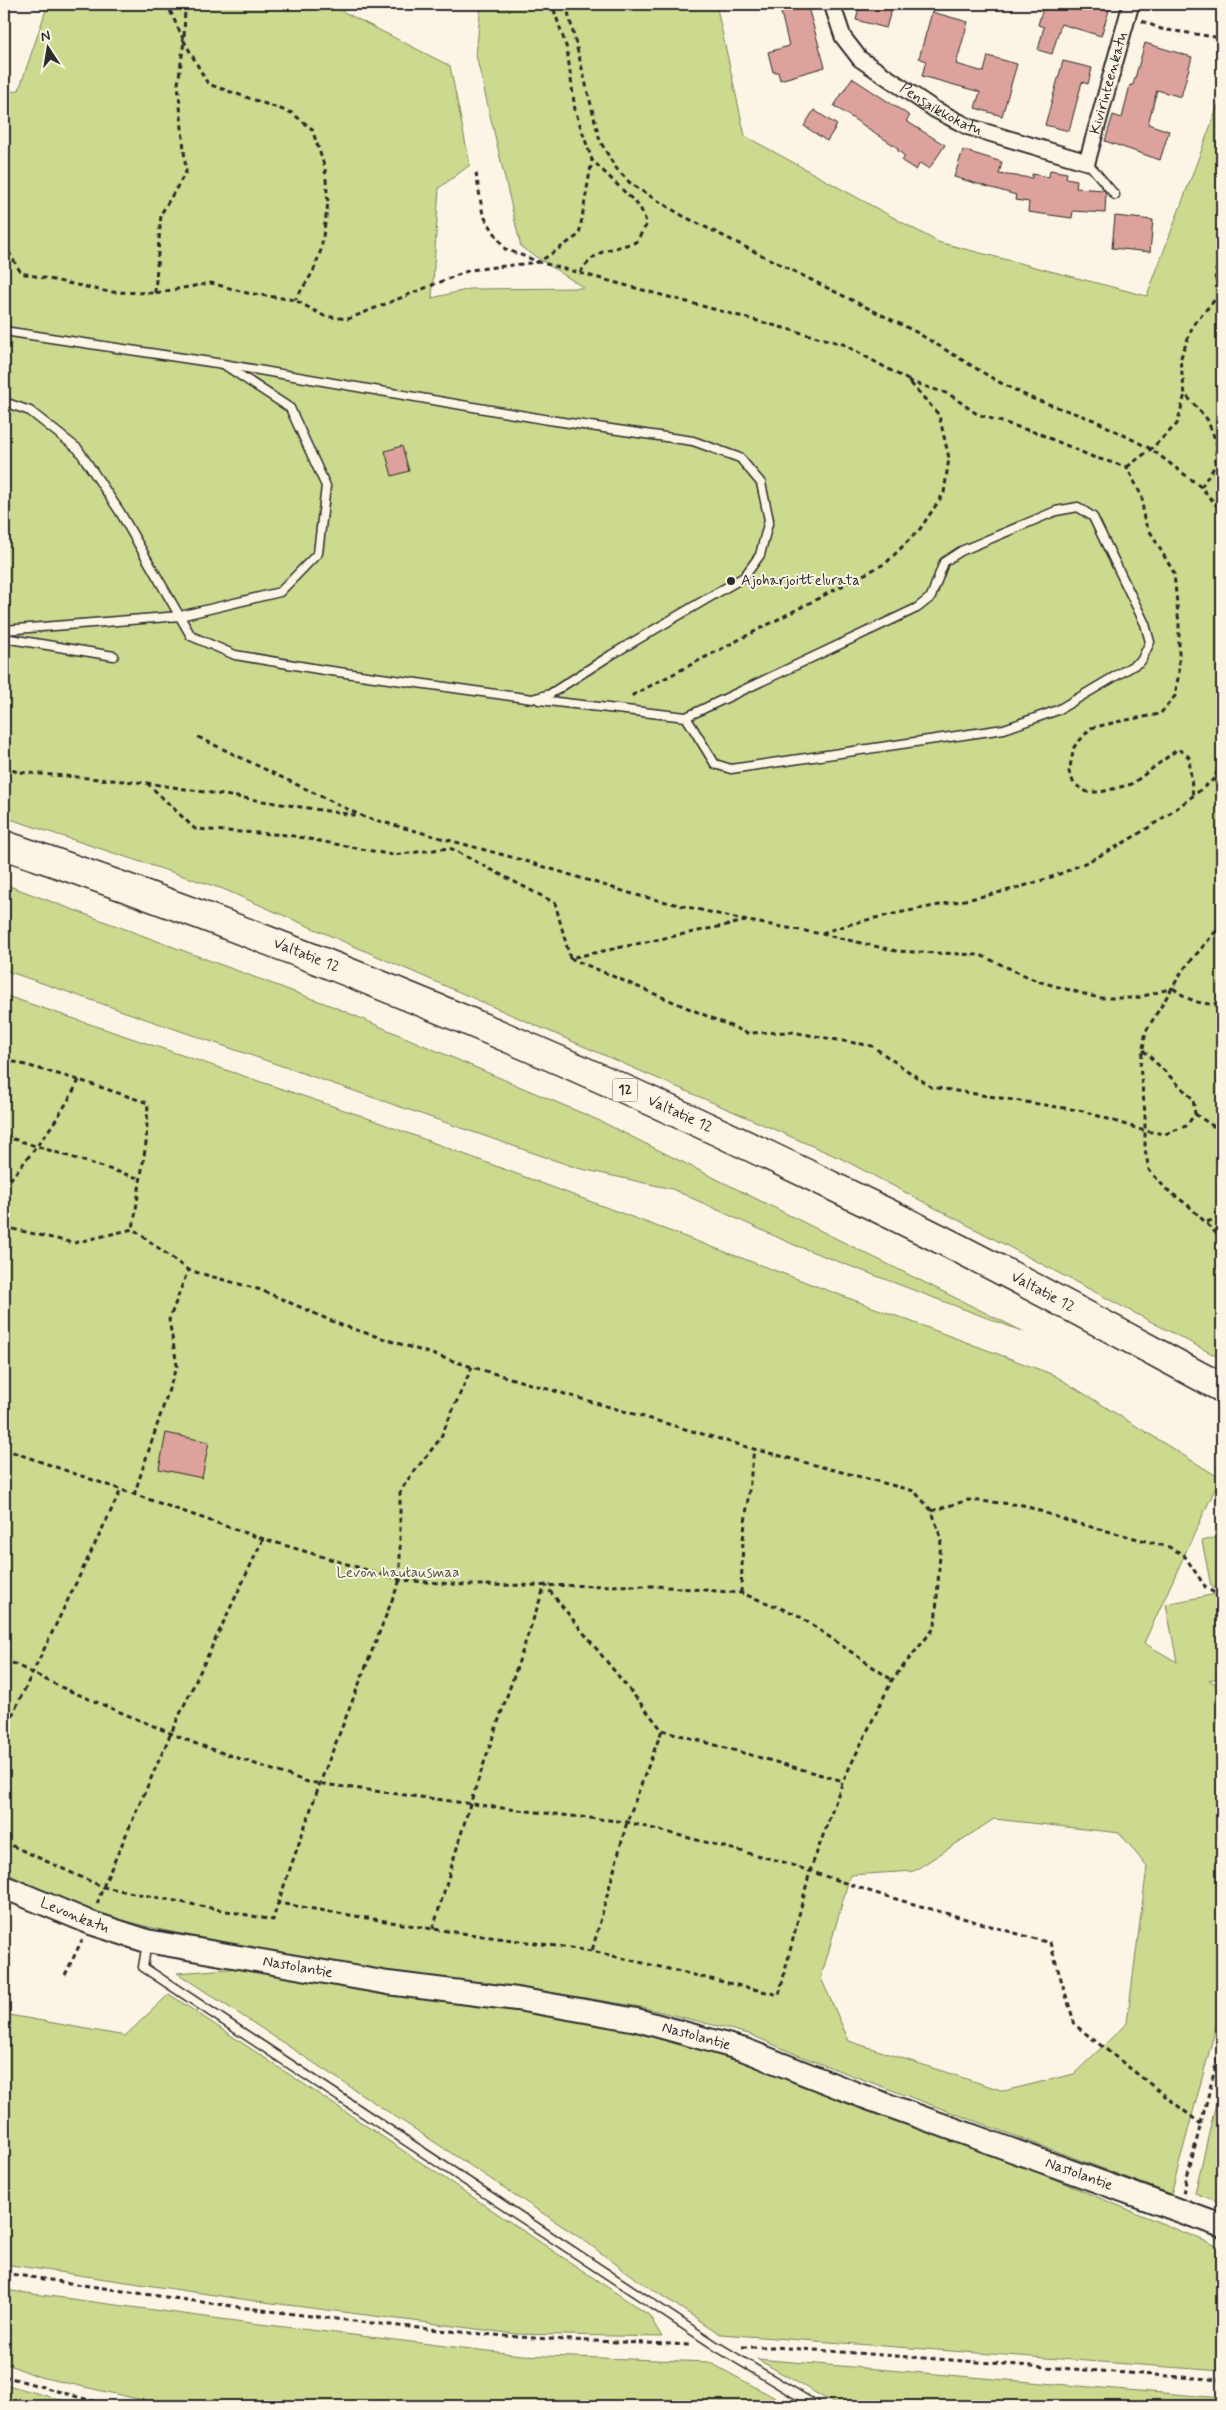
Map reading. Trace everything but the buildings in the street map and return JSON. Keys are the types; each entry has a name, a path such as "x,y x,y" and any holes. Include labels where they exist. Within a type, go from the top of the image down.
{"highway":[{"name":"Valtatie 12","path":"4,845 211,918 381,984 542,1052 867,1202 1222,1388"}],"main road":[{"name":"Levonkatu","path":"4,1887 91,1923 148,1941"},
{"name":"Nastolantie","path":"148,1941 388,1983 518,1999 638,2020 744,2050 862,2096 1222,2226"}],"street":[{"name":"Pensaikkokatu","path":"832,4 843,36 860,59 934,109 969,127 1087,162"},
{"name":"Kivirinteenkatu","path":"1087,162 1129,10"}],"lane":[{"path":"1087,162 1115,195"},
{"path":"4,331 223,364 549,420 693,441 740,458 761,483 769,520 760,555 744,577 611,655 550,694 532,699"},
{"path":"4,630 180,616 280,592 318,553 326,486 290,408 223,364"},
{"path":"4,402 30,411 78,449 120,512 191,636 235,655 324,670 532,699 686,717 917,608 932,597 944,562 961,551 1056,511 1078,507 1093,517 1145,624 1150,642 1141,661 1058,710 1004,729 731,769 715,764 686,717"},
{"path":"4,638 114,656"},
{"path":"148,1941 143,1967 716,2346 816,2406"}],"path":[{"path":"167,4 208,84 292,112 312,129 324,168 328,203 318,257 313,272 294,300"},
{"path":"155,293 161,214 186,172 178,84 184,40 185,4"},
{"path":"552,4 567,49 575,110 592,160 640,207 647,224 636,242 602,251 590,258 580,273"},
{"path":"566,4 600,140 615,167 632,185 683,216 916,332 997,381 1031,398 1094,420 1151,449 1201,487 1222,512"},
{"path":"1129,10 1161,29 1222,38"},
{"path":"4,244 21,273 109,292 155,293 211,283 247,293 294,300 324,316 348,319 470,270 538,262 579,235 592,160"},
{"path":"476,173 483,215 505,249 538,262 843,344 908,380 949,394 977,414 1040,434 1094,457 1127,467 1142,497 1144,521 1174,573 1179,625 1179,672 1175,696 1160,714 1121,720 1091,728 1074,748 1069,772 1074,784 1087,792 1101,792 1132,784 1178,749 1189,757 1193,797"},
{"path":"1127,467 1151,449 1177,424 1185,394 1180,360 1193,325 1220,295 1215,275 1222,246 1222,206"},
{"path":"609,708 886,563 920,529 944,493 949,458 939,415 908,380"},
{"path":"1185,394 1207,419 1217,444 1215,466 1201,487"},
{"path":"198,737 364,816"},
{"path":"1222,753 1215,778 1222,803"},
{"path":"4,766 17,772 147,783 364,816 522,860 636,895 748,921 822,934 896,951 980,955 1037,981 1099,998 1136,998 1173,988"},
{"path":"822,934 854,922 991,894 1054,876 1115,847 1193,797 1215,778"},
{"path":"147,783 196,830 288,835 393,855 450,848 555,903 570,958"},
{"path":"570,958 748,921"},
{"path":"1222,924 1183,970 1146,1031 1140,1066 1149,1170 1166,1189 1207,1222 1222,1239"},
{"path":"570,958 747,1033 792,1032 872,1046 930,1086 1083,1111 1145,1131 1165,1134 1186,1126 1195,1114 1193,1099 1143,1050"},
{"path":"1173,988 1182,995 1206,1005 1222,1003"},
{"path":"4,1059 79,1080 148,1103 146,1143 132,1229"},
{"path":"4,1187 36,1148 69,1100 79,1080"},
{"path":"1195,1114 1222,1132"},
{"path":"4,1136 36,1148 140,1179"},
{"path":"1207,1222 1222,1216"},
{"path":"4,1228 74,1244 132,1229"},
{"path":"132,1229 188,1270 261,1290 342,1325 472,1368 754,1450 914,1492 932,1510 941,1539 935,1627 892,1680 843,1781 810,1871 779,1995 592,1951 433,1929 278,1903"},
{"path":"134,1494 177,1365 169,1320 188,1270"},
{"path":"4,1842 102,1887 274,1920 278,1903 320,1783 400,1580 400,1493 406,1482 440,1439 472,1368"},
{"path":"4,1449 263,1539 400,1580 466,1585 655,1586 741,1593 796,1614 892,1680"},
{"path":"741,1593 743,1540 754,1450"},
{"path":"4,1732 31,1672 121,1490"},
{"path":"932,1510 968,1500 1023,1505 1068,1521 1170,1547 1184,1555 1206,1588 1222,1597"},
{"path":"65,1974 91,1923 102,1887 171,1733 263,1539"},
{"path":"545,1585 662,1730 843,1781"},
{"path":"433,1929 470,1804 545,1585"},
{"path":"4,1659 63,1688 171,1733 308,1782 470,1804 627,1822 783,1862 875,1893 1050,1943 1075,2024 1201,2124"},
{"path":"592,1951 627,1822 662,1730"},
{"path":"1178,2210 1222,2042"},
{"path":"4,2273 257,2311 509,2337 774,2347 1222,2380"},
{"path":"4,2376 110,2406"}],"green space":[{"path":"43,4 342,4 338,9 450,66 470,165 439,188 432,298 470,289 584,288 521,247 476,55 481,4 716,4 745,136 938,242 1147,296 1222,95 1222,1359 842,1159 223,889 4,817 4,93 19,90 47,7"},
{"path":"4,884 332,1006 598,1120 1024,1332 792,1244 672,1189 577,1168 4,970"},
{"name":"Levon hautausmaa","path":"4,995 362,1116 1054,1375 1220,1478 1144,1643 1177,1662 1166,1604 1216,1594 1220,1615 1222,1615 1222,1677 1209,1680 1222,1688 1222,2004 1171,2194 800,2056 749,2034 641,2007 523,1988 394,1972 258,1950 153,1928 102,1915 50,1894 4,1872","holes":["994,1819 1120,1833 1147,1867 1127,2023 1074,2074 1004,2091 849,2041 821,1978 850,1875 914,1871"]},
{"path":"1222,1536 1222,1593 1211,1586 1202,1541"},
{"path":"240,1968 378,1993 514,2010 634,2031 738,2060 799,2085 1000,2157 1222,2248 1222,2371 720,2334 629,2274 585,2241 177,1973"},
{"path":"169,1994 649,2315 662,2337 516,2334 248,2300 4,2264 4,2014 125,2036"},
{"path":"1222,2077 1222,2203 1195,2193"},
{"path":"4,2290 251,2323 522,2355 709,2362 790,2406 169,2406 40,2377 4,2363"},
{"path":"757,2359 1222,2398 1222,2406 838,2406"},
{"path":"4,2384 83,2406 4,2406"}],"place":[{"name":"Ajoharjoittelurata","path":"731,581"}]}
